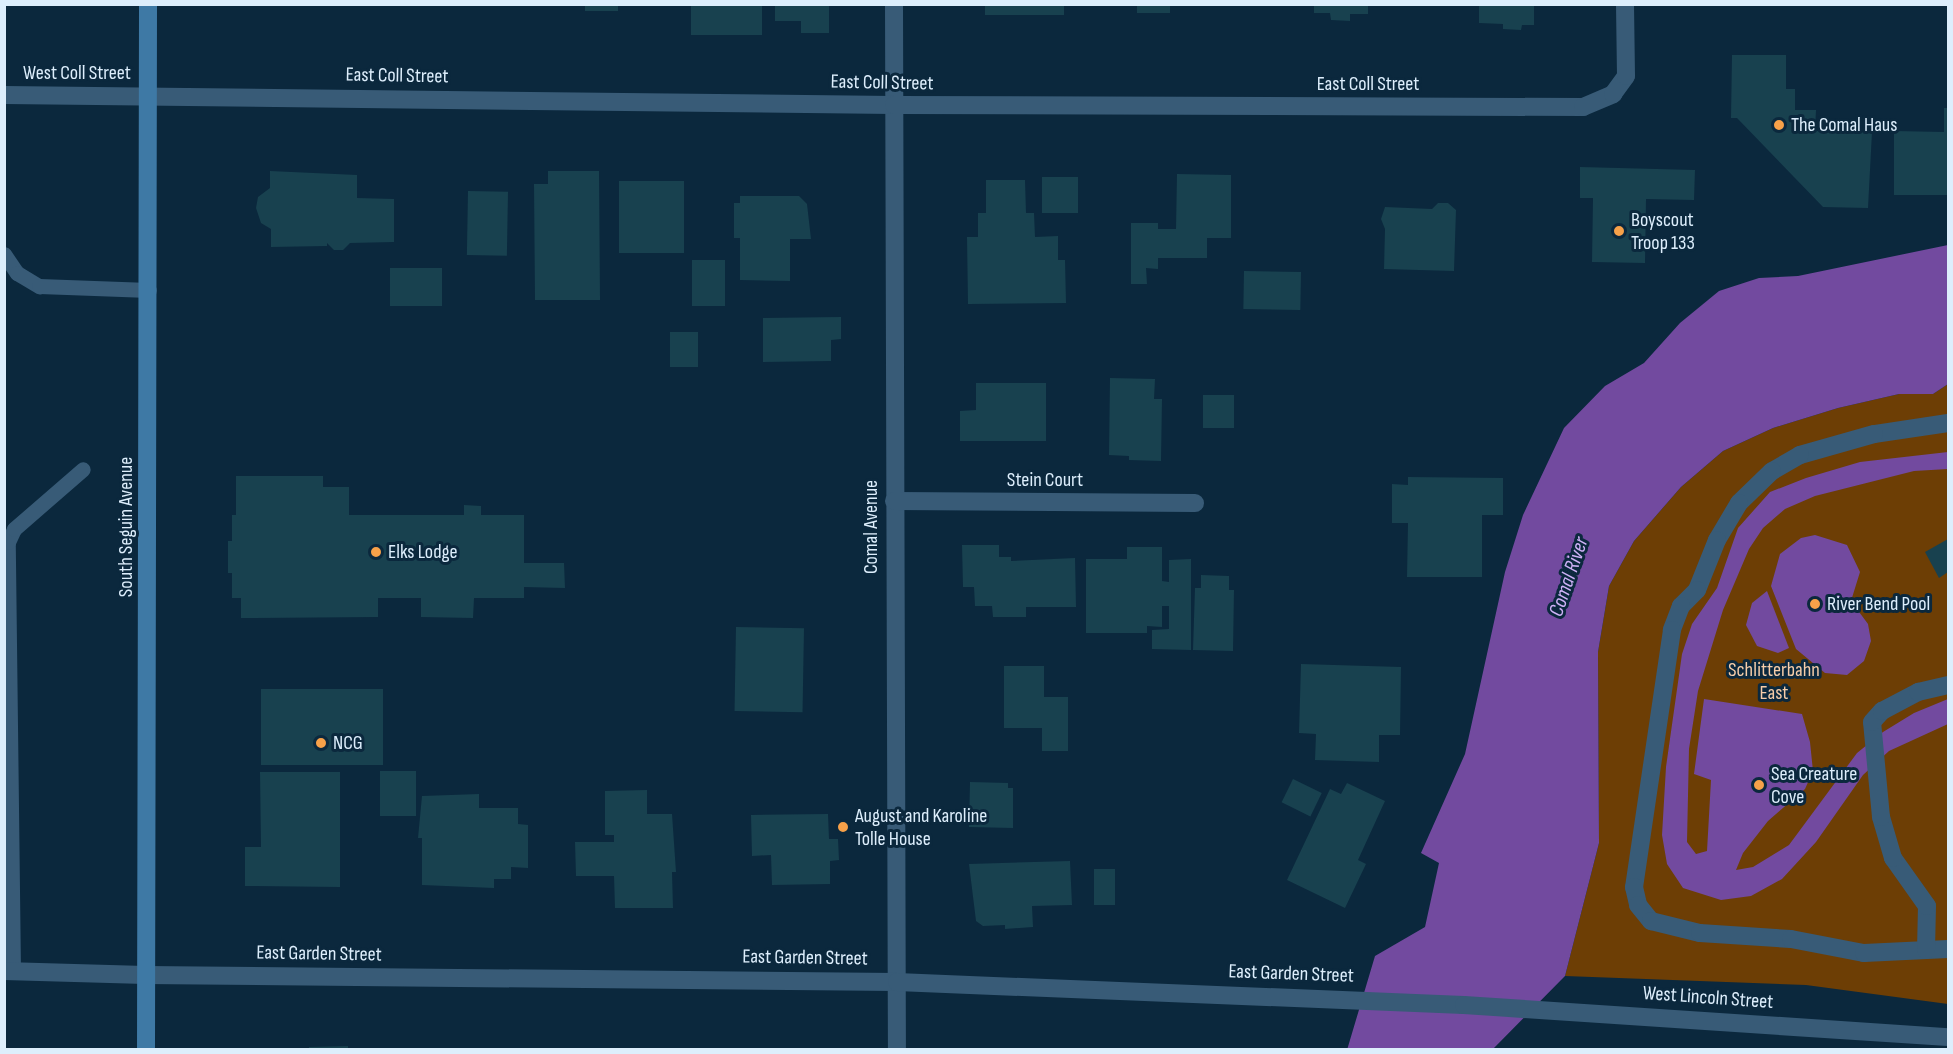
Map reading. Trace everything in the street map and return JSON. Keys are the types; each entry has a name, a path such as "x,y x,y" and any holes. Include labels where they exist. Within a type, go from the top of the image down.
{"main road":[{"name":"South Seguin Avenue","path":"146,1050 148,4"}],"street":[{"name":"Comal Avenue","path":"894,4 897,1050"},
{"name":"East Coll Street","path":"148,96 894,105 1583,107 1613,94 1626,76 1625,4"},
{"name":"West Coll Street","path":"4,95 148,96"},
{"path":"1948,423 1874,434 1800,455 1772,471 1739,503 1717,540 1697,591 1682,606 1672,630 1634,888 1638,905 1651,921 1700,933 1791,939 1864,953 1948,949"},
{"name":"Stein Court","path":"894,501 1195,503"},
{"path":"1926,950 1927,906 1893,858 1881,817 1872,722 1882,711 1918,692 1948,685"},
{"name":"East Garden Street","path":"9,971 145,975 897,981 1464,1005"},
{"name":"West Lincoln Street","path":"1464,1005 1948,1037"}],"lane":[{"path":"4,254 17,273 39,286 149,290"},
{"path":"9,971 8,542 14,530 82,469"}],"green space":[{"name":"Schlitterbahn East","path":"1948,384 1948,1004 1806,985 1565,976 1599,843 1598,652 1609,586 1634,541 1681,487 1723,451 1773,428 1838,408 1899,394 1933,394"}],"water":[{"name":"Comal River","path":"1948,245 1948,384 1933,394 1899,394 1838,408 1773,428 1723,451 1681,487 1634,541 1609,586 1598,652 1599,843 1565,976 1493,1049 1347,1050 1375,956 1425,927 1439,863 1421,853 1465,754 1505,572 1523,515 1564,428 1605,386 1644,363 1680,323 1719,291 1759,278 1798,276"},
{"path":"1948,452 1948,469 1914,471 1815,496 1785,509 1763,528 1749,549 1723,610 1698,691 1689,749 1687,842 1696,854 1707,851 1711,780 1694,774 1704,699 1802,714 1810,742 1813,771 1805,789 1768,821 1743,853 1736,870 1753,867 1789,845 1857,753 1883,732 1914,713 1948,699 1948,724 1889,751 1863,775 1816,842 1782,879 1751,896 1721,900 1683,888 1667,864 1662,835 1666,767 1682,654 1692,624 1717,588 1738,528 1770,492 1806,478 1860,462"},
{"name":"River Bend Pool","path":"1815,535 1847,545 1860,572 1851,601 1868,624 1871,641 1864,661 1847,675 1825,673 1796,649 1771,586 1780,554 1801,538"},
{"path":"1767,591 1789,648 1778,653 1757,646 1746,625 1752,603"}],"building":[{"path":"585,4 618,4 618,11 585,11"},
{"path":"691,4 762,4 762,35 691,35"},
{"path":"775,4 829,4 829,33 801,33 801,21 775,21"},
{"path":"1137,4 1170,4 1170,13 1137,13"},
{"path":"1314,4 1368,4 1368,14 1350,14 1350,21 1331,20 1330,13 1314,13"},
{"path":"1479,4 1534,4 1534,25 1522,25 1521,30 1503,29 1503,24 1479,23"},
{"path":"985,5 1064,5 1064,15 985,15"},
{"name":"The Comal Haus","path":"1732,55 1786,55 1786,89 1795,89 1795,110 1816,110 1815,131 1872,132 1868,208 1823,207 1737,118 1731,118"},
{"path":"1944,108 1948,108 1948,195 1894,195 1894,131 1944,132"},
{"name":"Boyscout Troop 133","path":"1580,167 1695,170 1694,200 1646,199 1645,263 1592,262 1593,198 1580,198"},
{"path":"270,171 357,175 357,198 394,199 394,242 350,243 343,250 334,250 327,243 327,246 271,247 271,229 261,223 256,208 258,197 270,188"},
{"path":"548,171 599,171 600,300 535,300 534,184 548,184"},
{"path":"1177,174 1231,175 1231,238 1207,238 1207,258 1158,258 1158,269 1146,268 1147,284 1131,284 1131,223 1158,223 1158,229 1176,229"},
{"path":"1042,177 1078,177 1078,213 1042,213"},
{"path":"986,180 1025,180 1026,213 1034,213 1035,237 1058,236 1058,260 1065,260 1066,303 968,304 967,237 978,237 978,213 986,213"},
{"path":"619,181 684,181 684,253 619,253"},
{"path":"468,191 508,192 507,256 467,255"},
{"path":"740,196 799,196 807,204 811,239 790,239 790,281 740,280 740,238 734,238 734,203 740,203"},
{"path":"1438,203 1448,203 1456,210 1454,271 1384,269 1385,229 1381,219 1385,207 1432,209"},
{"path":"692,260 725,260 725,306 692,306"},
{"path":"390,268 442,268 442,306 390,306"},
{"path":"1244,271 1301,272 1300,310 1243,309"},
{"path":"841,317 841,339 831,340 831,361 763,362 763,318"},
{"path":"670,332 698,332 698,367 670,367"},
{"path":"1110,378 1155,379 1154,399 1162,399 1161,461 1129,460 1129,456 1109,455"},
{"path":"976,383 1046,383 1046,441 960,441 960,411 976,410"},
{"path":"1203,395 1234,395 1234,428 1203,428"},
{"name":"Elks Lodge","path":"236,476 323,476 323,487 349,487 349,515 464,515 464,505 481,506 481,515 524,515 524,563 564,563 565,588 524,587 524,598 474,598 473,618 421,617 421,598 378,598 378,617 241,618 241,598 232,598 232,573 228,573 228,541 232,541 232,515 236,515"},
{"path":"1408,477 1503,478 1503,515 1482,515 1482,577 1407,577 1408,523 1392,523 1392,484 1408,485"},
{"path":"1948,539 1948,572 1939,578 1925,552"},
{"path":"962,545 999,545 999,557 1011,557 1011,561 1075,558 1076,607 1026,607 1026,617 993,617 992,606 975,606 974,587 963,587"},
{"path":"1127,547 1162,547 1162,581 1169,582 1169,560 1191,559 1191,650 1152,649 1152,630 1169,629 1169,606 1162,606 1162,627 1147,626 1147,633 1086,633 1086,559 1127,559"},
{"path":"1201,575 1229,576 1229,590 1234,590 1233,651 1193,650 1195,588 1201,588"},
{"path":"736,627 804,628 803,712 735,711"},
{"path":"1301,664 1401,667 1400,735 1379,735 1379,762 1315,760 1316,734 1299,733"},
{"path":"1004,666 1044,666 1044,697 1068,697 1068,751 1042,751 1042,728 1004,728"},
{"name":"NCG","path":"261,689 383,689 383,765 261,765"},
{"path":"380,771 416,771 416,816 380,816"},
{"path":"260,772 340,772 340,887 245,886 245,847 261,847"},
{"path":"1293,779 1322,793 1310,816 1282,802"},
{"path":"970,782 1008,783 1008,788 1013,788 1013,828 969,827"},
{"path":"1347,783 1385,801 1358,860 1366,864 1345,908 1287,880 1330,789 1341,794"},
{"path":"647,790 647,814 672,814 676,872 672,872 673,908 615,908 614,876 576,876 575,842 614,842 614,835 605,835 605,791"},
{"path":"479,794 479,808 518,808 518,824 528,825 528,868 511,867 511,879 494,879 494,888 422,885 422,838 418,838 422,796"},
{"path":"828,814 829,839 838,839 839,860 830,861 830,884 772,885 771,855 752,856 751,815"},
{"path":"1070,861 1072,905 1032,906 1033,927 1005,929 1005,925 983,926 976,921 969,864"},
{"path":"1094,869 1115,869 1115,905 1094,905"},
{"path":"348,1046 348,1050 309,1050 309,1047"}],"place":[{"name":"The Comal Haus","path":"1779,125"},
{"name":"Boyscout Troop 133","path":"1619,231"},
{"name":"Elks Lodge","path":"376,552"},
{"name":"River Bend Pool","path":"1815,604"},
{"name":"NCG","path":"321,743"},
{"name":"Sea Creature Cove","path":"1759,785"},
{"name":"August and Karoline Tolle House","path":"843,827"}]}
